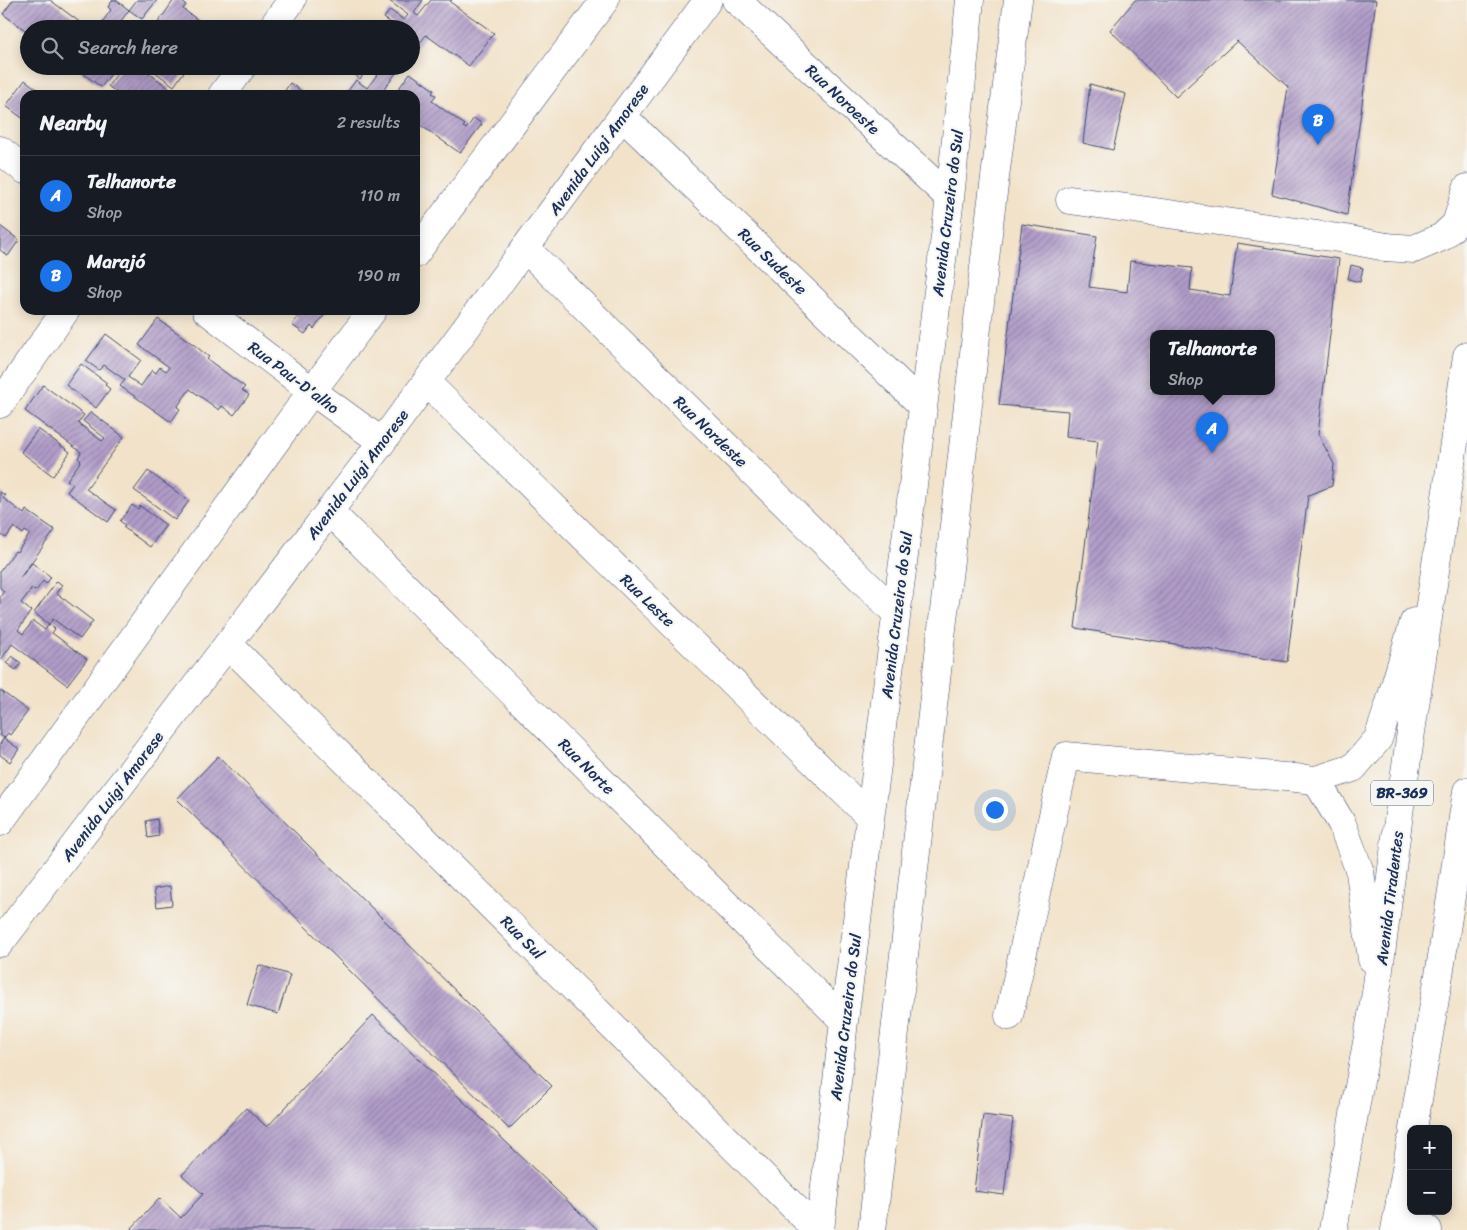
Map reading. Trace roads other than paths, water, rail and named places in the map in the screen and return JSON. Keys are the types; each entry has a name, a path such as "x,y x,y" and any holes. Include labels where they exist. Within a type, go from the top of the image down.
{"main road":[{"path":"278,20 292,0"},
{"path":"420,247 605,0"},
{"name":"Avenida Luigi Amorese","path":"4,931 228,644 382,442 708,0"},
{"name":"Rua Noroeste","path":"736,0 950,198"},
{"path":"872,1230 990,216 1018,0"},
{"name":"Avenida Cruzeiro do Sul","path":"819,1230 844,1021 950,198 969,1"},
{"path":"226,90 236,75"},
{"name":"Rua Sudeste","path":"622,116 923,406"},
{"path":"0,150 20,166"},
{"path":"1070,200 1345,239 1386,247 1414,249 1442,237 1456,224 1467,188"},
{"name":"Rua Nordeste","path":"525,248 896,613"},
{"path":"0,404 62,315"},
{"name":"Rua Pau-D'alho","path":"213,315 382,442"},
{"path":"0,822 312,391 369,315"},
{"name":"Avenida Tiradentes","path":"1333,1230 1376,993 1402,796 1467,356"},
{"name":"Rua Leste","path":"426,382 870,817"},
{"name":"Rua Norte","path":"329,512 844,1021"},
{"path":"1009,1016 1066,756 1316,780 1354,768 1378,739 1443,523"},
{"name":"Rua Sul","path":"228,644 819,1230"},
{"path":"1316,780 1342,824 1360,872 1376,993"},
{"path":"1414,1125 1467,791"},
{"path":"1394,1230 1407,1165"},
{"path":"1400,1204 1428,1230"}],"place":[{"name":"Marajó","path":"1318,145"},
{"name":"Telhanorte","path":"1212,453"}]}
